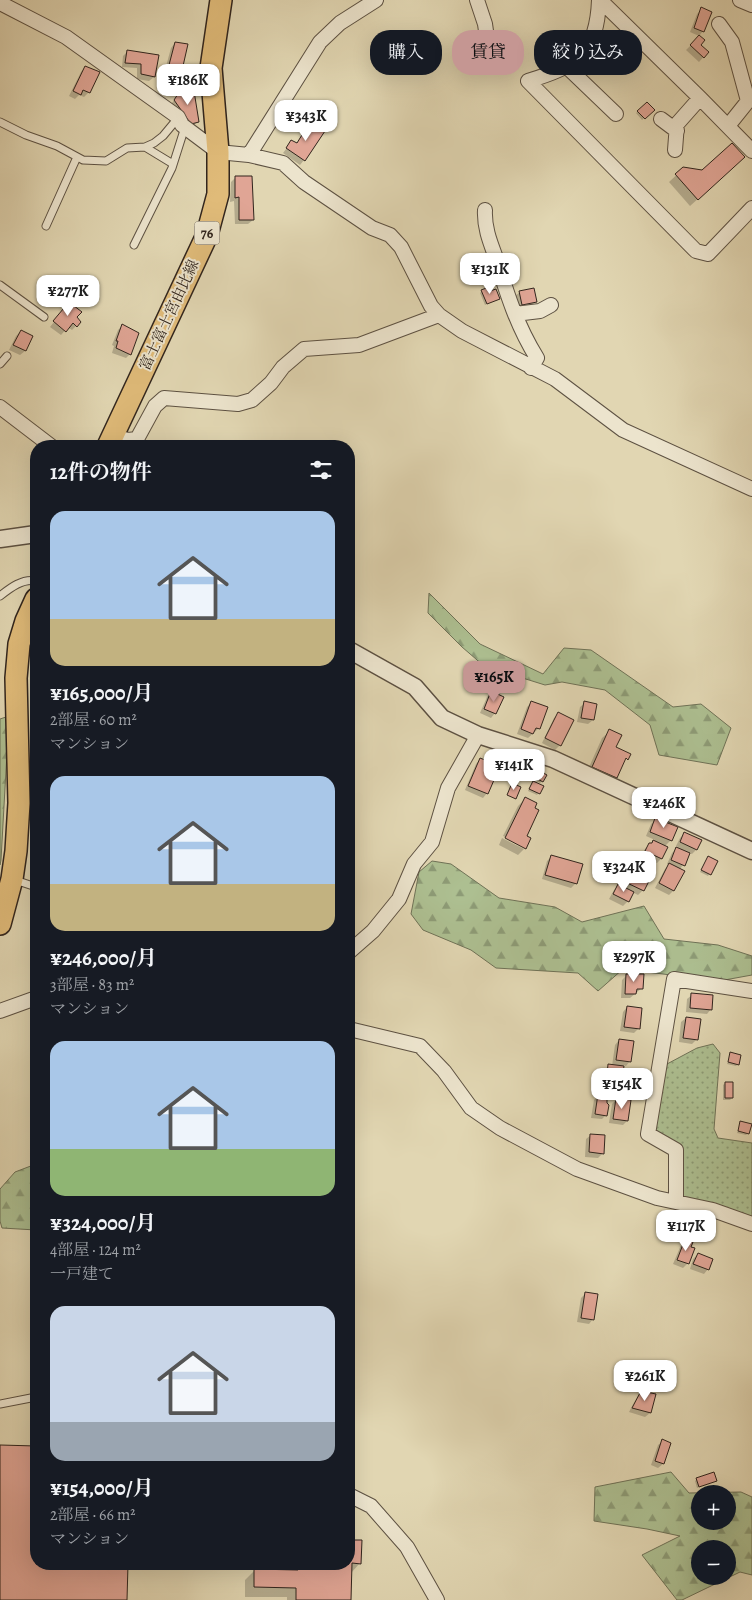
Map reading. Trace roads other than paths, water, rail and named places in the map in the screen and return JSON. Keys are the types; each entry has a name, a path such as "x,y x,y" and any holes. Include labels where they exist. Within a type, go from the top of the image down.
{"main road":[{"name":"富士富士宮由比線","path":"110,440 206,235 218,194 218,152 211,68 221,0"},
{"path":"0,924 12,879 16,851 19,803 16,678 18,653 30,612"}],"street":[{"path":"250,155 320,42 340,23 376,0"},
{"path":"477,0 486,30"},
{"path":"595,30 600,0"},
{"path":"600,0 752,152"},
{"path":"740,0 752,5"},
{"path":"0,3 66,37 182,122 218,152 250,155 283,164 304,182 372,228 390,235 401,247 431,306 439,315 462,331 555,380 623,430 752,489"},
{"path":"719,24 732,42 751,100 728,126"},
{"path":"547,75 528,81 696,251 708,254 752,208"},
{"path":"575,75 616,114"},
{"path":"675,150 678,124 700,98"},
{"path":"661,119 677,131"},
{"path":"485,210 484,224 505,291 524,337 538,358 532,368"},
{"path":"515,314 540,311 551,305"},
{"path":"128,440 137,439 155,406 164,398 238,404 252,400 271,383 283,367 304,349 359,345 439,315"},
{"path":"0,407 43,440"},
{"path":"0,539 30,535"},
{"path":"355,653 415,687 442,718 478,735 553,759 752,851"},
{"path":"355,948 399,899 414,864 432,842 448,788 478,735"},
{"path":"676,1202 676,1150 648,1134 674,979 752,991"},
{"path":"0,1011 30,1000"},
{"path":"355,1030 420,1046 444,1071 472,1108 500,1128 558,1160 577,1169 657,1198 713,1210 752,1224"},
{"path":"355,1498 371,1506 407,1547 437,1600"}],"lane":[{"path":"0,122 26,135 57,146 83,160 106,161 127,148 145,147 154,143 182,122"},
{"path":"134,244 173,164 182,122"},
{"path":"145,147 173,164"},
{"path":"46,226 77,157"},
{"path":"0,285 44,317"},
{"path":"0,364 7,356"},
{"path":"0,596 12,586 30,580"},
{"path":"12,879 30,885"},
{"path":"0,1404 30,1398"}]}
